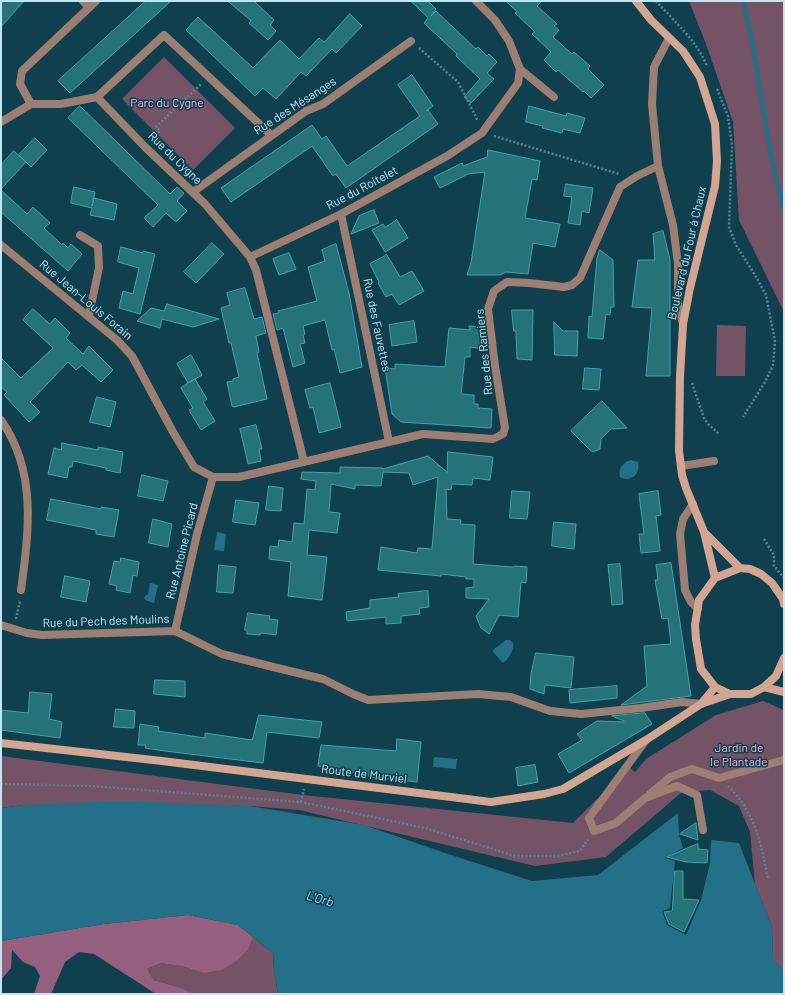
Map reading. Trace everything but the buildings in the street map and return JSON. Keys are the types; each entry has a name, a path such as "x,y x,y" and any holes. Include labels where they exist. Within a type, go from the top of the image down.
{"main road":[{"name":"Boulevard du Four à Chaux","path":"636,1 651,20 683,51 700,77 715,124 717,161 715,186 690,288 683,324 680,377 679,451 686,488 704,532 715,578"},
{"name":"Boulevard du Four à Chaux","path":"704,532 740,568"},
{"path":"784,601 772,582 761,574 750,569 740,568 715,578 699,600 695,625 701,669 715,687 730,694 751,694 764,687 776,676 784,659"},
{"name":"Route de Murviel","path":"701,704 715,687"},
{"path":"764,687 784,692"},
{"name":"Route de Murviel","path":"1,743 162,761 491,802 544,794 562,789 646,740 701,704 730,694"}],"street":[{"path":"83,1 89,8"},
{"path":"31,104 20,84 22,71 96,1"},
{"path":"476,1 494,20 509,41 520,69 554,97"},
{"path":"1,122 31,104 61,104 98,97 164,34 271,135"},
{"path":"669,38 654,67 652,104 658,166 673,225 678,264 678,305 683,324"},
{"name":"Rue des Mésanges","path":"194,192 271,135 306,111 323,104 411,41"},
{"path":"482,133 518,83 520,69"},
{"name":"Rue du Cygne","path":"98,97 194,192 250,257 256,270 304,462"},
{"name":"Rue du Roitelet","path":"250,257 341,214 447,156 482,133"},
{"name":"Rue des Ramiers","path":"213,477 239,477 423,434 493,439 503,434 505,428 495,366 488,308 494,291 507,282 564,287 572,285 580,278 620,187 637,176 658,166"},
{"name":"Rue des Fauvettes","path":"341,214 389,442"},
{"path":"80,235 98,246 99,268 89,315"},
{"name":"Rue Jean-Louis Forain","path":"1,245 89,315 117,340 132,356 173,432 194,466 213,477"},
{"path":"1,420 9,432 17,449 26,482 28,501 27,538 21,590"},
{"path":"681,466 714,461"},
{"name":"Rue Antoine Picard","path":"175,630 197,534 213,477"},
{"path":"693,504 683,519 680,534 685,590 690,602 698,609"},
{"name":"Rue du Pech des Moulins","path":"1,625 42,636 175,630 222,654 323,678 368,700 478,694 511,697 550,711 581,714 682,702 701,704"},
{"path":"646,740 589,818 594,831 616,824 670,777 692,769 719,778 784,760"},
{"path":"645,798 677,786 696,795 703,830"}],"path":[{"path":"656,1 703,56 709,70"},
{"path":"411,41 458,82 478,122"},
{"path":"146,146 160,131 156,127 209,77"},
{"path":"714,83 728,116 732,146 729,227 736,245 766,294 775,341 773,365 765,382 743,417"},
{"path":"482,133 528,145 619,174"},
{"path":"680,377 690,379 704,418 719,434"},
{"path":"764,540 774,555 774,566 784,578"},
{"path":"12,629 17,618 21,590"},
{"path":"719,778 739,798 754,823 763,853 768,880"},
{"path":"1,784 91,786 301,802 425,828 515,856 558,856 580,851 594,831"}],"green space":[{"path":"689,1 784,1 784,312 739,220 733,122 706,44"},
{"name":"Parc du Cygne","path":"164,57 235,128 193,170 122,99"},
{"path":"717,325 746,326 745,376 716,376"},
{"name":"Jardin de le Plantade","path":"763,701 784,710 784,970 773,960 772,927 755,884 750,832 739,806 710,790 682,792 606,857 535,866 299,810 250,806 24,805 1,808 1,756 303,795 573,823 629,767 635,772 646,759 716,715"},
{"path":"253,937 273,953 278,994 194,994 182,988 154,980 147,969 161,963 185,967 203,973 249,948"}],"shaded area":[{"path":"188,915 238,925 253,937 249,948 239,959 222,970 203,973 185,967 161,963 147,969 154,980 182,988 194,994 156,994 94,954 79,952 65,962 51,994 34,994 40,976 35,967 23,962 12,950 11,968 1,980 1,941 104,924"}],"water":[{"path":"631,460 638,462 639,466 637,474 628,479 620,477 622,466"},
{"path":"217,532 226,534 224,551 214,550"},
{"path":"150,583 158,585 154,603 145,600 144,597 148,594"},
{"path":"506,640 510,640 513,645 509,657 503,663 493,652 494,649"},
{"path":"434,757 457,759 456,769 433,767"},
{"name":"L'Orb","path":"122,801 250,806 364,825 532,881 598,875 678,813 679,835 683,848 665,858 675,861 670,908 662,911 667,925 686,935 701,900 710,863 711,840 739,843 772,927 773,959 784,970 784,994 278,994 273,953 238,925 188,915 104,924 1,941 1,808 24,805"}],"waterway":[{"path":"743,1 754,52 771,156 784,207"}]}
